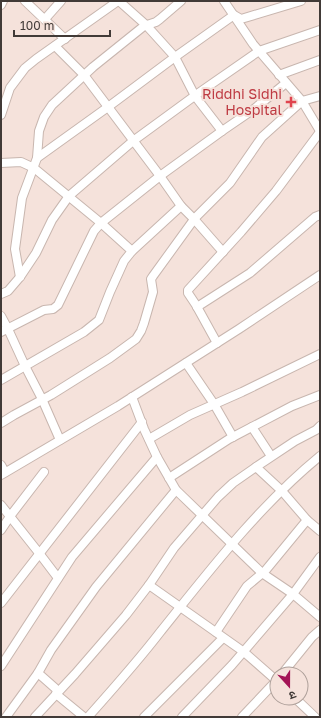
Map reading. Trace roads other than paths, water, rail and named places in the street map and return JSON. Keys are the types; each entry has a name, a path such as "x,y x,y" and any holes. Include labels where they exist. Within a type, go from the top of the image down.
{"street":[{"path":"1,5 3,1"},
{"path":"25,1 65,39"},
{"path":"45,19 61,1"},
{"path":"1,115 10,88 25,68 119,1 146,25 175,57 195,96 222,131"},
{"path":"20,277 15,249 22,198 37,158 39,131 44,117 52,105 93,67 146,25 160,19 181,1"},
{"path":"217,343 188,293 188,290 276,191 320,132 302,101 259,51 224,1"},
{"path":"234,15 241,20 301,1"},
{"path":"37,158 234,15"},
{"path":"1,294 8,291 20,277 36,253 52,220 69,196 133,141 259,51 320,30"},
{"path":"55,46 84,75 181,206 223,252"},
{"path":"279,75 320,60"},
{"path":"4,330 44,310 53,309 58,305 94,231 101,223 160,176 254,109 286,83"},
{"path":"1,423 51,395 110,358 138,337 144,323 153,292 153,276 194,219 230,183 262,137 302,101 320,96"},
{"path":"1,163 21,162 34,168 101,223 132,251"},
{"path":"1,380 84,332 99,320 124,261 132,251 181,206"},
{"path":"197,307 250,273 315,217 320,215"},
{"path":"1,465 3,474 132,397 275,306 320,275"},
{"path":"1,316 4,330 42,399 60,440"},
{"path":"149,439 190,415 320,354"},
{"path":"186,363 214,404 233,437"},
{"path":"169,478 233,437 292,406 320,394"},
{"path":"132,397 157,457 176,490 262,573 319,614"},
{"path":"1,603 142,422"},
{"path":"35,717 75,674 126,615 149,585 174,548 218,497 233,483 271,456 316,430 320,426"},
{"path":"252,427 271,456"},
{"path":"88,717 161,632 246,528 299,473 320,456"},
{"path":"1,666 72,557 157,457"},
{"path":"256,467 282,491 307,520 320,531"},
{"path":"1,530 44,472"},
{"path":"6,717 38,673 51,650 96,587 176,490"},
{"path":"1,505 58,578"},
{"path":"216,632 247,586 262,573 307,520"},
{"path":"182,717 232,666 293,594 320,557"},
{"path":"149,585 244,652 269,672"},
{"path":"289,666 320,630"},
{"path":"144,717 223,638"},
{"path":"38,673 57,690 56,694 84,717"},
{"path":"242,717 269,688"},
{"path":"303,706 315,717"}],"place":[{"name":"Riddhi Sidhi Hospital","path":"291,102"}]}
